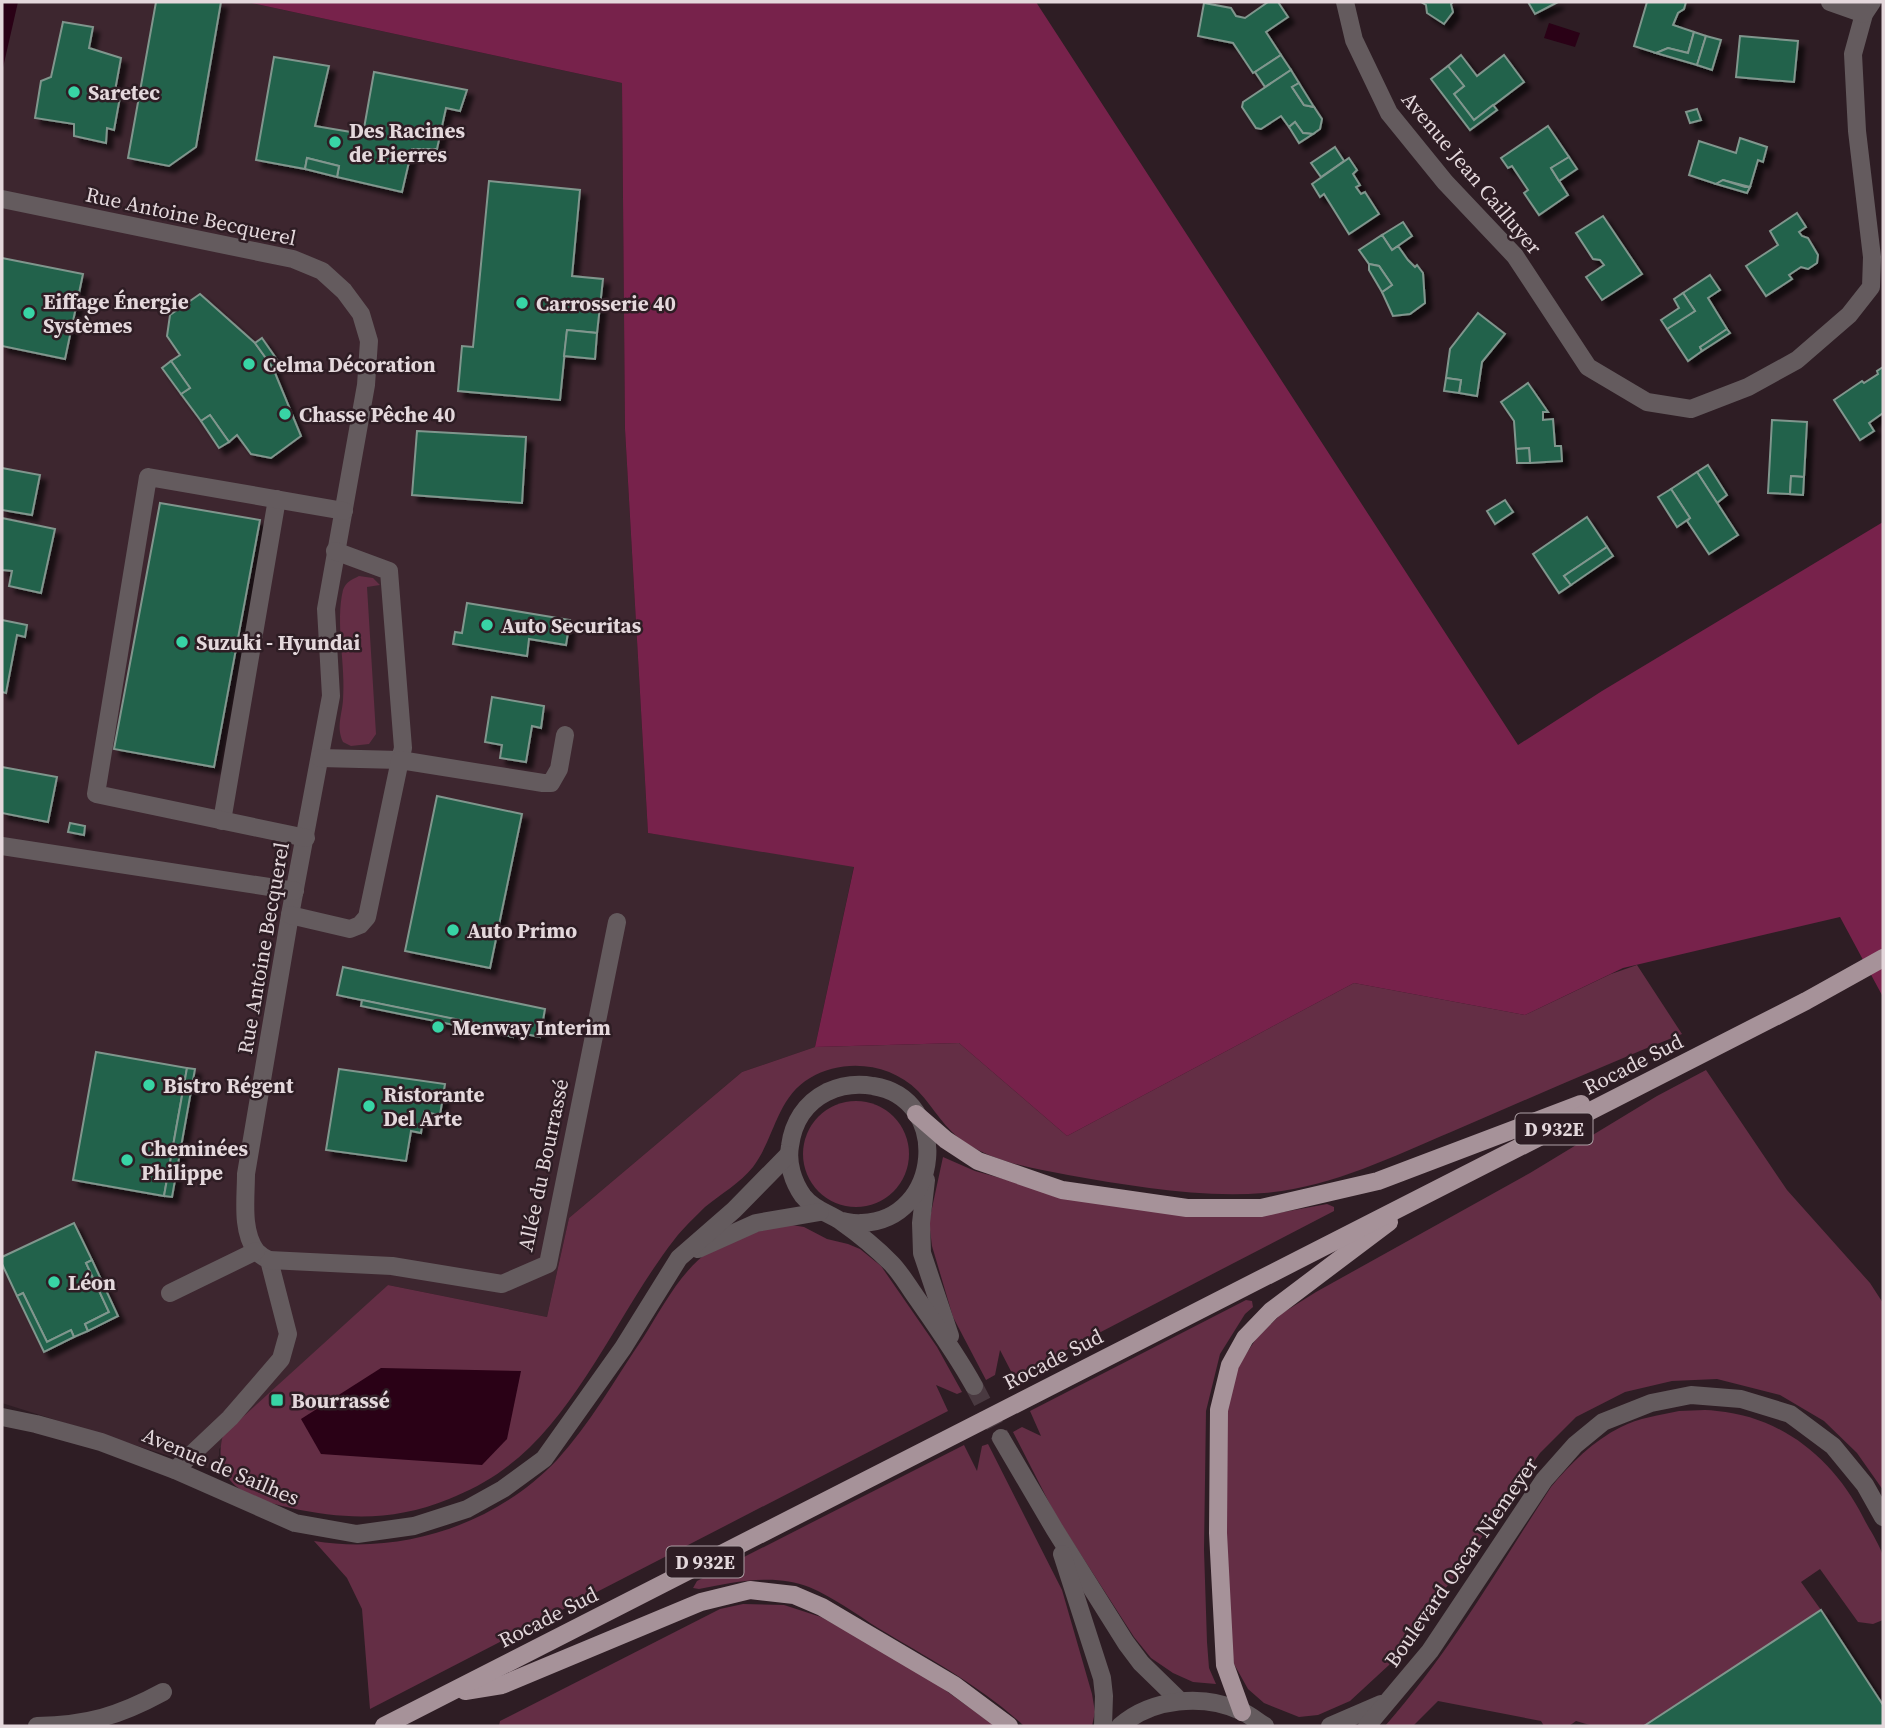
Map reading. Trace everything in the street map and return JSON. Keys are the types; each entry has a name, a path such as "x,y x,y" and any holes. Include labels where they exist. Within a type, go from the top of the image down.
{"main road":[{"name":"Rocade Sud","path":"384,1726 1743,1034 1883,958"},
{"path":"916,1114 946,1140 978,1161 1062,1190 1187,1208 1261,1208 1378,1181 1682,1064"},
{"path":"1242,1712 1225,1665 1218,1534 1219,1410 1230,1365 1245,1338 1271,1311 1426,1195"},
{"path":"448,1694 502,1685 701,1602 750,1590 794,1595 822,1607 954,1685 1009,1726"}],"street":[{"name":"Avenue Jean Cailluyer","path":"1345,2 1354,40 1389,113 1445,182 1515,256 1588,367 1647,402 1691,409 1748,387 1797,360 1849,315 1871,287 1872,257 1857,131 1853,54 1868,8"},
{"path":"1830,2 1868,8"},
{"name":"Rue Antoine Becquerel","path":"2,199 293,259 322,271 336,284 361,314 369,341 366,385 326,609 331,696 246,1174 245,1214 263,1256 288,1335 281,1359 230,1418 175,1469"},
{"path":"306,838 96,794 148,477 344,511"},
{"path":"222,821 277,499"},
{"path":"290,915 350,929 360,925 366,917 403,748 389,571 335,551"},
{"path":"320,758 400,760 551,783 559,769 565,735"},
{"path":"2,846 295,891"},
{"name":"Allée du Bourrassé","path":"263,1256 392,1266 502,1284 548,1264 617,922"},
{"path":"957,1356 922,1253 921,1223 929,1150 925,1131 916,1114 901,1098 881,1087 859,1084 837,1087 817,1097 801,1113 792,1133 788,1155 793,1177 803,1197 820,1212 841,1221 893,1265 957,1356 974,1386"},
{"name":"Avenue de Sailhes","path":"2,1417 101,1442 175,1469 295,1522 357,1534 414,1526 467,1509 503,1489 544,1458 623,1348 679,1258 734,1210 788,1155"},
{"path":"841,1221 863,1223 885,1218 904,1207 918,1190 927,1169"},
{"path":"679,1258 756,1223 820,1212"},
{"path":"170,1293 263,1256"},
{"name":"Boulevard Oscar Niemeyer","path":"1367,1726 1430,1651 1544,1480 1575,1445 1603,1422 1651,1403 1691,1395 1741,1399 1790,1415 1833,1446 1865,1485 1883,1517"},
{"path":"1001,1438 1055,1531 1126,1643 1141,1663 1180,1701"},
{"path":"1055,1531 1102,1678 1103,1726"},
{"path":"37,1726 88,1723 140,1705 163,1692"},
{"name":"Boulevard Oscar Niemeyer","path":"1330,1726 1349,1720 1390,1699"},
{"path":"1120,1726 1150,1708 1180,1701 1212,1702 1242,1712 1265,1726"}],"shaded area":[{"path":"2,2 247,2 622,83 625,429 648,833 854,866 815,1047 742,1072 569,1218 547,1317 388,1285 219,1449 223,1473 2,1403"},
{"path":"2,2 18,2 2,72"},
{"path":"247,2 1036,2 1518,745 1602,691 1883,522 1883,997 1840,917 1623,968 1525,1015 1354,983 1067,1136 959,1043 815,1047 854,867 648,833 625,429 622,83"},
{"path":"1549,23 1580,33 1575,47 1544,38"},
{"path":"359,576 373,578 380,585 367,587 376,734 369,744 351,746 343,742 340,731 344,687 340,616 344,587"},
{"path":"1637,965 1682,1034 1383,1161 1336,1178 1288,1190 1215,1194 1165,1190 1015,1164 977,1150 966,1143 946,1125 918,1091 894,1074 866,1066 823,1072 799,1086 790,1096 760,1156 748,1173 705,1207 674,1240 596,1361 553,1421 530,1447 491,1478 463,1493 429,1506 390,1515 351,1516 312,1512 261,1500 237,1487 222,1466 223,1435 388,1285 547,1317 569,1218 742,1072 815,1047 959,1043 1067,1136 1354,983 1525,1015 1611,974"},
{"path":"1706,1070 1787,1190 1870,1283 1883,1303 1883,1490 1857,1453 1824,1421 1780,1395 1717,1379 1672,1381 1625,1392 1576,1417 1540,1453 1389,1665 1350,1701 1318,1715 1299,1717 1264,1703 1248,1689 1234,1664 1230,1641 1223,1475 1227,1399 1240,1363 1256,1339 1281,1314 1316,1292 1530,1173 1657,1096"},
{"path":"856,1101 876,1105 894,1116 905,1134 909,1154 905,1174 894,1192 876,1203 856,1207 836,1203 818,1192 807,1174 803,1154 807,1134 818,1116 836,1105"},
{"path":"943,1157 975,1171 1036,1188 1234,1216 1278,1213 1327,1204 1334,1207 1334,1211 1014,1377 1000,1350 995,1375 986,1380 953,1317 932,1246 929,1222"},
{"path":"786,1224 804,1227 827,1239 860,1249 881,1266 937,1347 962,1392 957,1394 936,1385 948,1411 370,1709 362,1609 347,1578 314,1541 347,1544 413,1539 476,1518 505,1502 532,1483 569,1446 602,1401 673,1290 700,1258 729,1240"},
{"path":"1246,1300 1252,1301 1253,1307 1245,1314 1220,1354 1206,1411 1204,1550 1207,1642 1209,1668 1216,1684 1193,1682 1173,1673 1151,1658 1134,1637 1056,1516 1013,1432 1022,1427 1041,1436 1030,1411"},
{"path":"381,1368 521,1371 507,1439 482,1465 321,1454 301,1419"},
{"path":"1679,1411 1717,1411 1764,1422 1785,1432 1821,1460 1851,1496 1883,1556 1883,1620 1873,1624 1858,1622 1820,1569 1801,1582 1821,1610 1644,1726 1593,1726 1576,1721 1569,1726 1544,1726 1541,1721 1438,1701 1413,1726 1385,1726 1452,1640 1551,1487 1566,1469 1592,1446 1621,1427 1642,1419"},
{"path":"988,1444 1062,1590 1092,1694 1095,1712 1092,1726 1024,1726 954,1673 809,1587 782,1580 768,1580 693,1588 697,1581 964,1445 977,1471 982,1446"},
{"path":"743,1604 784,1605 821,1617 920,1672 995,1726 499,1726 500,1721 720,1609"}],"building":[{"path":"156,2 221,2 196,147 169,166 128,158"},
{"path":"1268,2 1278,2 1288,17 1266,32 1281,55 1253,73 1233,43 1198,36 1204,3 1231,8 1236,16 1245,18"},
{"path":"1421,2 1453,2 1453,12 1444,24 1427,13 1426,5"},
{"path":"1528,2 1558,2 1535,14"},
{"path":"1647,2 1686,2 1673,25 1694,32 1688,53 1668,48 1656,53 1634,46"},
{"path":"63,22 93,27 89,48 121,58 114,96 120,97 114,130 107,128 106,143 74,136 74,124 35,118 41,81 51,77"},
{"path":"1694,32 1706,36 1697,65 1656,53 1668,48 1688,53"},
{"path":"1706,36 1721,40 1712,70 1697,65"},
{"path":"1740,36 1798,41 1794,82 1736,77"},
{"path":"1281,55 1291,70 1265,87 1255,72"},
{"path":"1461,55 1477,76 1504,55 1524,82 1474,120 1454,94 1464,86 1448,66"},
{"path":"274,57 329,66 315,126 363,134 374,72 467,90 460,111 446,108 437,149 412,149 402,192 337,177 339,166 307,158 305,169 256,160"},
{"path":"1448,66 1464,86 1454,94 1474,120 1493,105 1497,110 1470,130 1431,79"},
{"path":"1291,70 1299,83 1292,87 1304,105 1314,107 1322,119 1320,129 1313,134 1303,133 1295,122 1289,127 1281,116 1261,129 1256,128 1242,107 1243,102"},
{"path":"1299,83 1314,107 1304,105 1292,87"},
{"path":"1697,109 1701,120 1690,123 1686,112"},
{"path":"1295,122 1303,133 1313,134 1299,143 1289,127"},
{"path":"1548,126 1569,157 1551,168 1568,195 1539,215 1524,193 1528,190 1512,166 1508,168 1501,158"},
{"path":"1740,138 1767,147 1763,162 1758,160 1750,187 1723,180 1716,184 1689,175 1699,141 1736,153"},
{"path":"1335,147 1344,161 1321,177 1311,163"},
{"path":"1569,157 1577,169 1559,181 1551,168"},
{"path":"307,158 339,166 337,177 305,169"},
{"path":"1349,158 1357,170 1353,174 1360,185 1356,187 1361,194 1365,192 1379,214 1349,234 1324,194 1320,197 1312,184"},
{"path":"1723,180 1750,187 1747,193 1716,184"},
{"path":"489,181 580,190 572,276 603,279 597,333 567,330 560,400 458,391 462,346 473,347"},
{"path":"1797,213 1806,227 1799,232 1808,238 1818,255 1817,263 1808,269 1801,267 1789,275 1792,279 1766,296 1746,266 1778,245 1770,231"},
{"path":"1603,216 1642,274 1602,300 1586,277 1604,265 1600,260 1593,259 1576,233"},
{"path":"1403,222 1412,236 1392,250 1382,235"},
{"path":"1382,235 1392,250 1398,246 1408,260 1415,267 1417,265 1423,273 1425,303 1410,314 1393,316 1382,292 1392,285 1379,266 1369,264 1359,250"},
{"path":"2,258 83,274 65,359 2,346"},
{"path":"1369,264 1379,266 1392,285 1382,292 1369,270"},
{"path":"1710,275 1720,290 1708,298 1727,329 1700,347 1702,351 1688,361 1667,329 1695,311 1683,293"},
{"path":"1683,293 1695,311 1667,329 1661,320 1679,308 1674,299"},
{"path":"200,294 255,343 273,368 301,436 271,458 251,454 237,435 229,442 210,415 201,421 181,394 190,388 171,361 180,355 167,336 170,315"},
{"path":"1478,313 1505,334 1482,362 1477,396 1459,393 1461,380 1446,378 1450,349"},
{"path":"1727,329 1730,333 1702,351 1700,347"},
{"path":"567,330 597,333 595,359 564,356"},
{"path":"262,338 280,364 273,368 255,343"},
{"path":"171,361 190,388 181,394 162,368"},
{"path":"1883,367 1883,413 1869,423 1874,431 1860,440 1834,400 1862,381 1864,383 1878,374 1877,371"},
{"path":"1446,378 1461,380 1459,393 1444,391"},
{"path":"1528,383 1548,412 1543,412 1543,420 1553,419 1555,446 1561,446 1562,461 1530,463 1529,448 1516,449 1514,421 1501,402"},
{"path":"210,415 229,442 219,448 201,421"},
{"path":"1772,420 1807,422 1804,477 1791,476 1790,494 1768,493"},
{"path":"417,431 526,437 522,503 412,495"},
{"path":"1529,448 1530,463 1517,463 1516,449"},
{"path":"1708,465 1727,495 1717,503 1697,472"},
{"path":"2,468 40,475 32,515 2,510"},
{"path":"1697,472 1738,535 1709,554 1687,521 1690,518 1671,489"},
{"path":"1791,476 1804,477 1803,495 1790,494"},
{"path":"1671,489 1690,518 1677,527 1658,497"},
{"path":"1505,500 1513,512 1495,524 1487,511"},
{"path":"160,503 260,520 214,767 114,749"},
{"path":"1587,517 1607,547 1564,576 1571,585 1559,593 1533,554"},
{"path":"2,518 55,529 41,593 9,586 12,571 2,570"},
{"path":"1607,547 1613,556 1571,585 1564,576"},
{"path":"467,603 570,620 566,645 529,639 527,656 453,644 455,632 462,633"},
{"path":"2,620 27,625 25,637 17,635 6,693 2,692"},
{"path":"492,697 544,706 541,728 532,726 526,762 500,758 502,745 485,742"},
{"path":"2,767 57,777 48,822 2,813"},
{"path":"437,796 522,814 490,968 405,951"},
{"path":"70,823 85,826 84,835 68,832"},
{"path":"343,967 545,1009 540,1037 337,995"},
{"path":"362,1000 514,1031 513,1037 361,1006"},
{"path":"96,1052 187,1068 164,1196 73,1180"},
{"path":"187,1068 195,1069 172,1197 164,1196"},
{"path":"339,1069 445,1084 440,1115 424,1112 421,1133 411,1131 406,1161 326,1150"},
{"path":"74,1223 92,1260 86,1263 109,1312 85,1324 88,1331 74,1337 71,1330 47,1342 23,1293 17,1296 2,1264 2,1257"},
{"path":"92,1260 118,1316 88,1331 85,1324 109,1312 86,1263"},
{"path":"23,1293 47,1342 71,1330 74,1337 44,1352 17,1296"},
{"path":"1821,1610 1883,1705 1883,1726 1644,1726"}],"tunnel":[{"path":"974,1386 1001,1438"}],"place":[{"name":"Saretec","path":"74,92"},
{"name":"Des Racines de Pierres","path":"335,142"},
{"name":"Carrosserie 40","path":"522,303"},
{"name":"Eiffage Énergie Systèmes","path":"29,313"},
{"name":"Celma Décoration","path":"249,364"},
{"name":"Chasse Pêche 40","path":"285,414"},
{"name":"Auto Securitas","path":"487,625"},
{"name":"Suzuki - Hyundai","path":"182,642"},
{"name":"Auto Primo","path":"453,930"},
{"name":"Menway Interim","path":"438,1027"},
{"name":"Bistro Régent","path":"149,1085"},
{"name":"Ristorante Del Arte","path":"369,1106"},
{"name":"Cheminées Philippe","path":"127,1160"},
{"name":"Léon","path":"54,1282"},
{"name":"Bourrassé","path":"277,1400"}]}
